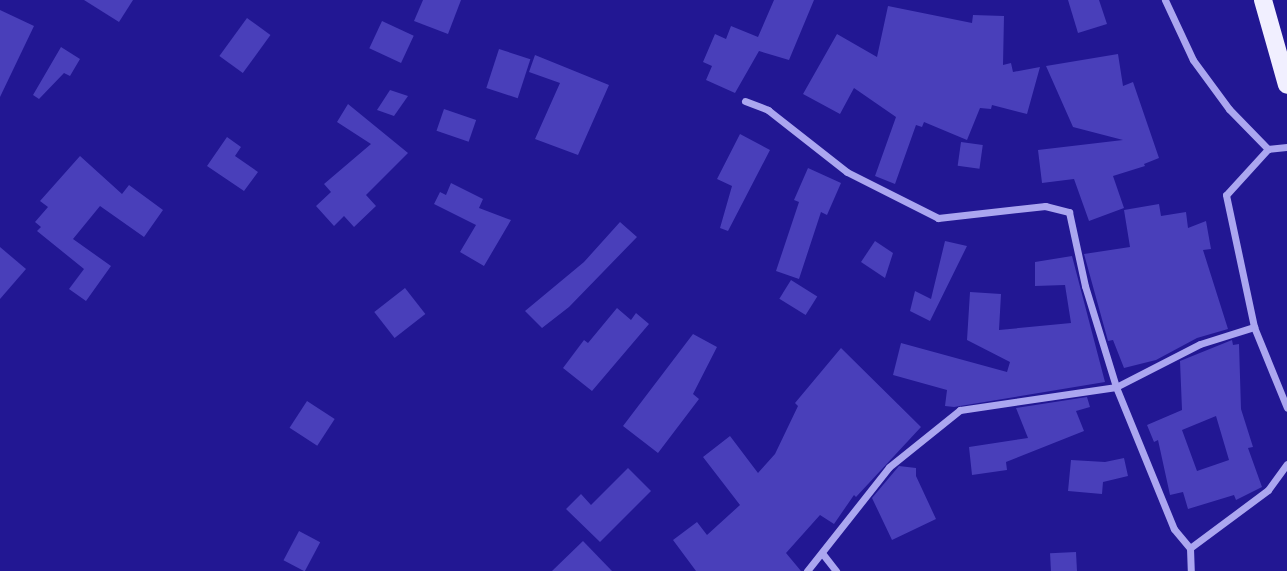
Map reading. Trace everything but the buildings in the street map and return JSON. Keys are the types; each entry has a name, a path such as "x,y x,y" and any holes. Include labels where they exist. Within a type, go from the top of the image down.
{"main road":[{"path":"1264,0 1287,85"}],"street":[{"path":"1165,0 1194,60 1229,109 1268,149"},
{"path":"745,102 768,110 847,172 938,218 1045,206 1069,212 1085,286 1116,387 1174,529 1189,548 1191,571"},
{"path":"1287,147 1268,149 1226,195 1254,327 1287,408"},
{"path":"807,571 889,467 960,410 1116,387 1200,344 1254,327"},
{"path":"1189,548 1268,490 1287,464"},
{"path":"822,553 836,571"}]}
